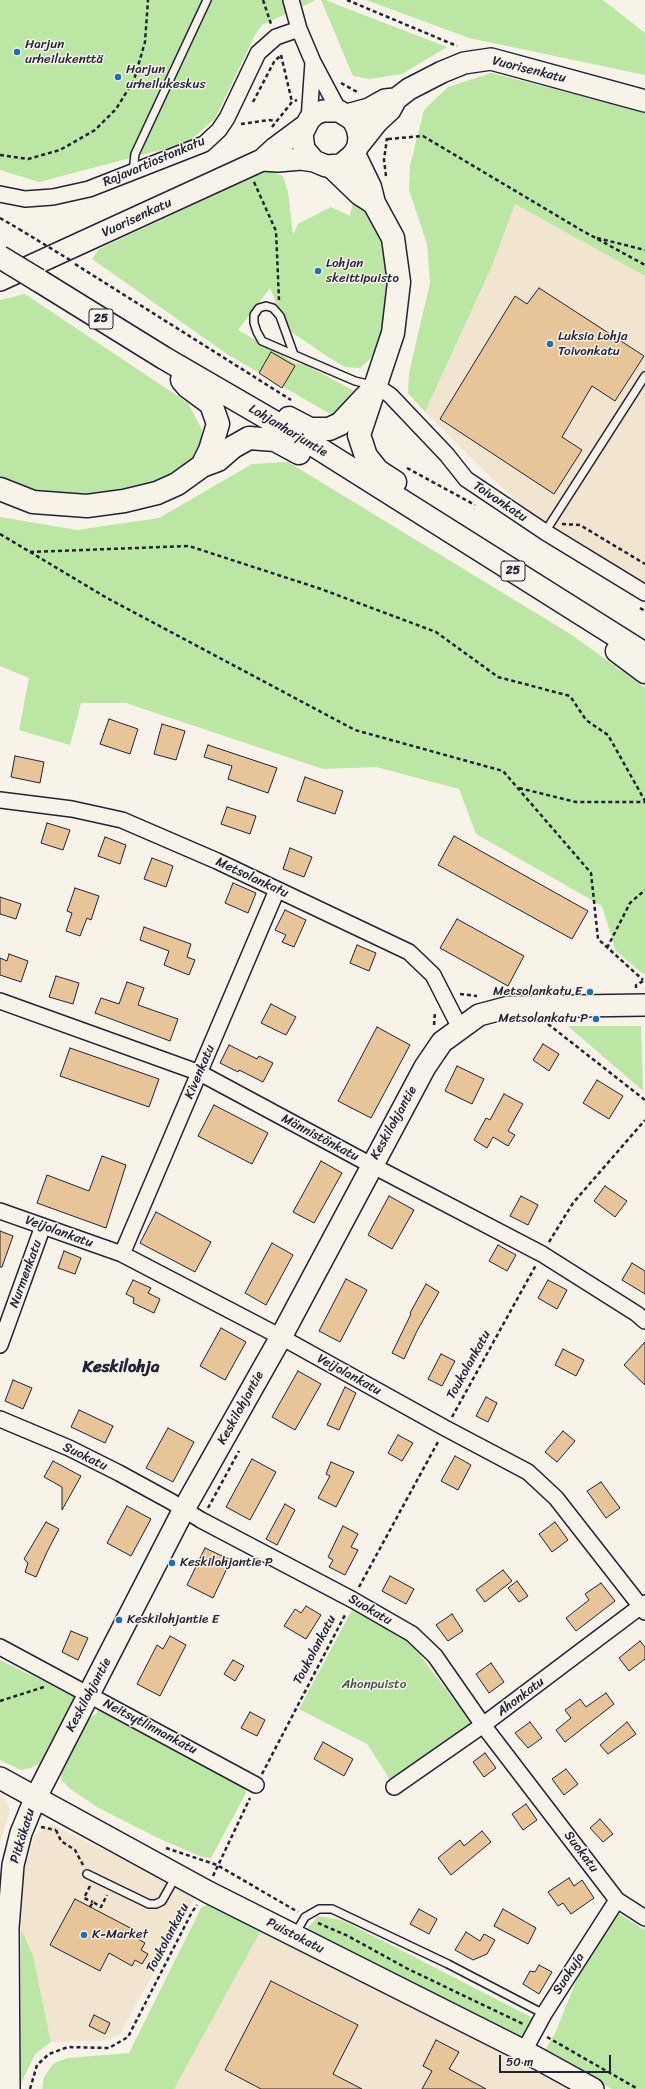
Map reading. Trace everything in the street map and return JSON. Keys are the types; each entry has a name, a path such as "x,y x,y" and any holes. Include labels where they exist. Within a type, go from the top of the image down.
{"highway":[{"path":"356,150 370,187 374,203 393,238 399,282 393,333 359,434 366,456 378,471 438,508 453,533"},
{"path":"323,164 360,194 374,203"},
{"name":"Lohjanharjuntie","path":"0,257 164,358 339,462 645,654"},
{"path":"164,358 188,387 210,404 218,424 210,450 202,466"},
{"path":"242,404 274,410 310,429 329,429 340,424 376,386"},
{"path":"0,489 32,502 87,506 124,501 156,493 177,484 202,466 218,460 233,447 249,438 275,440 303,456 339,462"},
{"name":"Lohjanharjuntie","path":"573,609 610,646 645,672"}],"street":[{"path":"291,0 299,29 312,62 343,113 357,128 359,137 356,150 348,161 323,164 308,156 302,142 307,123 312,62"},
{"name":"Rajavartiostonkatu","path":"0,194 25,199 53,197 89,189 204,144 219,130 227,118 258,53 276,37 299,29"},
{"name":"Vuorisenkatu","path":"343,113 369,109 385,100 396,98 409,89 442,72 464,64 491,59 645,100"},
{"name":"Vuorisenkatu","path":"356,150 377,122 390,110 396,98"},
{"path":"307,123 323,111 343,113"},
{"name":"Vuorisenkatu","path":"6,278 255,163 307,123"},
{"name":"Vuorisenkatu","path":"255,163 301,159 323,164"},
{"name":"Toivonkatu","path":"376,386 390,395 447,456 466,479 545,532 645,593"},
{"name":"Metsolankatu","path":"0,800 72,809 122,820 217,862 410,952 433,975 460,1028"},
{"name":"Kivenkatu","path":"122,1254 277,890"},
{"name":"Keskilohjantie","path":"35,1799 184,1509 281,1337 371,1165 425,1067 442,1042 478,1015 509,1007 640,999"},
{"name":"Männistönkatu","path":"0,1001 200,1073 371,1165 542,1254 637,1314 645,1321"},
{"name":"Veijolankatu","path":"0,1211 122,1254 281,1337 528,1472 551,1492 644,1607"},
{"name":"Nurmenkatu","path":"0,1345 43,1226"},
{"name":"Suokatu","path":"0,1419 69,1448 353,1600 412,1634 429,1650 483,1725 617,1900 645,1918"},
{"name":"Ahonkatu","path":"394,1787 483,1725 644,1607"},
{"name":"Neitsytlinnankatu","path":"0,1647 256,1785"},
{"name":"Puistokatu","path":"0,1778 35,1799 176,1876 524,2051 593,2089"},
{"name":"Pitkäkatu","path":"9,2089 8,1928 13,1865 21,1833 35,1799"},
{"name":"Suokuja","path":"524,2051 544,2014 617,1900"}],"lane":[{"path":"133,173 135,154 207,0"},
{"path":"293,352 280,316 273,308 266,306 259,308 254,315 254,323 262,341 279,349 293,352 348,378 376,386"},
{"path":"545,532 645,376"},
{"path":"87,1874 149,1904 156,1904 162,1901 176,1876"},
{"path":"294,1936 305,1917 319,1909 332,1909 448,1964 544,2014"}],"path":[{"path":"0,154 28,159 60,150 94,130 116,109 134,80 145,42 148,0"},
{"path":"347,0 460,48"},
{"path":"241,124 269,120 277,121"},
{"path":"388,139 423,136 645,265"},
{"path":"255,163 276,231 280,316"},
{"path":"0,218 70,260"},
{"path":"593,236 645,250"},
{"path":"0,534 107,598 355,730 503,771 591,873 598,939 644,980 636,985 640,999"},
{"path":"29,552 189,546 321,589 436,632 498,677 570,696 586,720 608,735 645,801 576,802 518,788"},
{"path":"607,948 630,903 645,890"},
{"path":"542,1019 645,1100"},
{"name":"Toukolankatu","path":"30,2089 37,2065 49,2054 68,2047 109,2048 128,2037 192,1912 208,1892 217,1865 256,1785 353,1600 445,1428 542,1254 573,1203 645,1120"},
{"path":"0,1701 61,1681"},
{"path":"158,1845 217,1865 305,1917 348,1936 408,1969 535,2030 638,2089"},
{"path":"90,1907 92,1902 101,1907 112,1886"}],"shaded area":[{"name":"Luksia Lohja Toivonkatu","path":"515,204 645,276 645,584 529,512 484,471 425,412 492,266"},
{"path":"0,1796 6,1800 10,1811 0,1842"},
{"path":"52,1824 196,1896 120,2034 101,2041 51,2042 33,1956 21,1928 24,1871 35,1835"},
{"path":"264,1925 567,2089 174,2089"}],"green space":[{"name":"Harjun urheilukeskus","path":"0,0 316,0 262,25 255,35 215,119 187,143 39,182 0,170"},
{"path":"321,0 325,0 447,47 402,74 370,79 353,76"},
{"path":"366,0 603,0 645,33 645,75 469,38"},
{"path":"491,73 645,112 645,276 515,204 492,266 425,412 408,393 409,373 430,283 427,244 409,190 410,166 424,110 448,87"},
{"path":"268,170 283,176 288,192 293,235 298,224 331,207 350,216 354,197 371,212 387,259 390,296 378,345 371,358 360,368 345,367 287,329 270,288 238,330 295,363 306,365 354,391 356,397 339,414 332,415 227,354 92,259 99,249"},
{"path":"25,294 188,403 202,430 201,451 189,470 156,485 104,497 45,497 0,480 0,300"},
{"path":"288,462 572,635 645,688 645,973 643,974 616,951 602,906 476,834 459,789 376,767 323,769 126,703 81,703 70,745 19,730 29,678 0,666 0,517 77,530 159,518 252,464"},
{"path":"568,1026 641,1026 643,1091"},
{"name":"Ahonpuisto","path":"352,1610 411,1643 471,1723 391,1781 367,1744 299,1709"},
{"path":"0,1660 76,1697 40,1763 31,1768 21,1770 0,1760"},
{"path":"101,1705 244,1786 246,1793 211,1858 202,1857 160,1839 97,1807 69,1788 61,1779 62,1770 89,1718 96,1714"},
{"path":"212,1902 264,1925 174,2089 42,2089 44,2077 54,2063 68,2058 129,2053 201,1908"},
{"path":"616,1912 645,1930 645,2089 612,2089 544,2052 556,2031 577,1979"},
{"path":"318,1916 342,1920 537,2020 525,2044 307,1929"},
{"path":"21,1928 33,1956 51,2042 35,2054 21,2083"}],"building":[{"path":"539,288 644,356 615,401 592,386 562,437 582,450 554,494 440,419 515,296 527,304"},
{"path":"271,352 295,366 282,388 259,373"},
{"path":"109,719 138,729 130,754 100,744"},
{"path":"162,724 185,731 176,760 154,754"},
{"path":"208,745 277,768 268,793 228,779 232,766 204,757"},
{"path":"15,756 44,762 40,783 11,777"},
{"path":"305,777 343,791 335,814 297,801"},
{"path":"227,807 256,816 250,834 221,824"},
{"path":"47,823 70,830 63,850 41,843"},
{"path":"454,836 588,911 572,939 438,865"},
{"path":"105,837 126,845 120,864 98,856"},
{"path":"290,848 312,857 304,877 283,869"},
{"path":"152,858 173,866 166,887 144,879"},
{"path":"233,883 256,893 248,913 225,903"},
{"path":"75,888 99,896 91,920 87,918 80,936 66,931 72,913 67,911"},
{"path":"0,897 21,904 16,919 0,914"},
{"path":"285,910 306,920 294,947 282,942 286,935 275,930"},
{"path":"457,919 524,956 508,986 440,948"},
{"path":"144,927 191,944 187,957 195,960 189,975 164,965 169,951 140,940"},
{"path":"357,945 376,953 369,971 350,963"},
{"path":"9,954 28,961 21,982 0,975 0,958 7,961"},
{"path":"56,976 79,983 73,1004 49,997"},
{"path":"127,982 144,988 138,1005 178,1019 170,1041 95,1013 101,998 119,1004"},
{"path":"271,1004 296,1017 286,1035 261,1023"},
{"path":"377,1027 410,1045 371,1118 338,1101"},
{"path":"543,1044 559,1054 549,1071 533,1060"},
{"path":"229,1045 257,1059 259,1056 273,1063 263,1082 239,1070 238,1072 220,1063"},
{"path":"70,1048 159,1079 149,1107 60,1076"},
{"path":"457,1066 484,1079 472,1104 445,1091"},
{"path":"597,1080 623,1096 609,1119 583,1103"},
{"path":"504,1094 523,1104 508,1131 515,1135 508,1146 493,1137 487,1148 474,1140 486,1118 490,1120"},
{"path":"214,1105 268,1133 252,1164 198,1136"},
{"path":"102,1156 126,1165 106,1228 37,1203 47,1175 89,1191"},
{"path":"321,1161 342,1173 314,1223 293,1212"},
{"path":"605,1186 627,1201 615,1217 594,1201"},
{"path":"389,1196 414,1210 392,1249 368,1235"},
{"path":"521,1196 538,1205 528,1225 510,1216"},
{"path":"156,1212 211,1242 195,1272 140,1243"},
{"path":"0,1231 13,1236 2,1267 0,1267"},
{"path":"272,1243 293,1255 266,1305 245,1293"},
{"path":"498,1245 516,1255 507,1271 489,1261"},
{"path":"64,1251 81,1258 75,1274 58,1268"},
{"path":"632,1263 645,1271 645,1294 622,1280"},
{"path":"346,1279 367,1290 340,1342 319,1331"},
{"path":"133,1280 151,1288 148,1293 160,1299 154,1313 133,1303 134,1298 126,1294"},
{"path":"548,1280 567,1290 557,1309 538,1298"},
{"path":"426,1284 439,1292 417,1331 404,1359 392,1353 411,1314 410,1313"},
{"path":"221,1328 246,1342 225,1380 200,1366"},
{"path":"645,1342 645,1385 624,1365"},
{"path":"563,1349 584,1360 576,1376 555,1365"},
{"path":"441,1354 455,1361 442,1386 428,1379"},
{"path":"298,1371 321,1384 295,1430 272,1417"},
{"path":"13,1380 32,1388 23,1409 5,1401"},
{"path":"345,1387 356,1393 339,1430 327,1425"},
{"path":"486,1397 497,1403 488,1422 476,1416"},
{"path":"79,1410 113,1426 105,1443 71,1427"},
{"path":"168,1428 194,1442 173,1482 146,1468"},
{"path":"563,1431 575,1441 557,1462 545,1452"},
{"path":"398,1435 413,1443 402,1461 388,1453"},
{"path":"455,1456 471,1465 458,1490 441,1481"},
{"path":"252,1459 276,1472 250,1520 226,1507"},
{"path":"53,1461 81,1476 62,1510 62,1487 44,1477"},
{"path":"331,1462 354,1472 336,1507 318,1498 330,1476 326,1474"},
{"path":"601,1482 620,1508 606,1518 587,1491"},
{"path":"285,1504 295,1510 277,1545 266,1539"},
{"path":"127,1506 151,1519 131,1556 107,1543"},
{"path":"46,1522 59,1529 36,1577 25,1572 28,1563 24,1559"},
{"path":"555,1522 568,1540 552,1552 539,1534"},
{"path":"343,1526 358,1534 351,1547 358,1550 345,1575 329,1567 333,1560 328,1557"},
{"path":"205,1548 231,1560 213,1598 187,1585"},
{"path":"503,1570 512,1581 485,1602 476,1590"},
{"path":"390,1576 414,1589 406,1604 382,1591"},
{"path":"517,1581 528,1596 519,1602 508,1588"},
{"path":"601,1583 615,1601 576,1631 566,1618 589,1600 585,1594"},
{"path":"306,1606 321,1615 306,1639 284,1626 295,1609 301,1613"},
{"path":"452,1614 463,1631 448,1641 436,1625"},
{"path":"71,1631 88,1638 78,1660 62,1652"},
{"path":"170,1636 186,1645 160,1696 137,1684 157,1645 163,1649"},
{"path":"640,1641 645,1647 645,1659 629,1671 619,1658"},
{"path":"233,1660 244,1666 235,1681 224,1674"},
{"path":"491,1663 504,1682 489,1693 476,1674"},
{"path":"606,1693 614,1704 565,1742 556,1730 571,1718 565,1710 580,1699 586,1707"},
{"path":"250,1712 265,1720 257,1736 241,1728"},
{"path":"530,1722 542,1738 528,1748 515,1733"},
{"path":"627,1722 636,1734 608,1754 600,1745"},
{"path":"323,1742 353,1759 344,1776 314,1759"},
{"path":"485,1753 496,1768 484,1777 473,1762"},
{"path":"566,1769 578,1784 564,1795 552,1779"},
{"path":"526,1804 537,1820 523,1830 512,1814"},
{"path":"600,1819 613,1834 603,1842 590,1828"},
{"path":"482,1831 491,1842 451,1875 438,1858 460,1840 464,1846"},
{"path":"569,1878 574,1886 582,1880 594,1898 571,1914 563,1903 558,1906 548,1892"},
{"path":"75,1899 138,1932 135,1937 145,1943 141,1950 148,1954 142,1964 135,1960 132,1966 109,1953 100,1971 50,1945"},
{"path":"419,1909 437,1919 429,1934 410,1924"},
{"path":"503,1909 536,1928 528,1944 494,1926"},
{"path":"466,1932 480,1941 484,1934 495,1940 487,1954 473,1960 455,1950"},
{"path":"539,1965 552,1972 539,1994 523,1984 530,1971 535,1972"},
{"path":"271,1981 358,2025 333,2074 362,2089 261,2089 225,2070"},
{"path":"94,2015 110,2023 105,2034 89,2026"},
{"path":"436,2040 459,2052 449,2069 486,2089 422,2089 432,2071 423,2066"}],"place":[{"name":"Harjun urheilukenttä","path":"17,52"},
{"name":"Harjun urheilukeskus","path":"118,77"},
{"name":"Lohjan skeittipuisto","path":"318,271"},
{"name":"Luksia Lohja Toivonkatu","path":"550,344"},
{"name":"Metsolankatu E","path":"590,992"},
{"name":"Metsolankatu P","path":"596,1019"},
{"name":"Keskilohjantie P","path":"172,1563"},
{"name":"Keskilohjantie E","path":"119,1620"},
{"name":"K-Market","path":"84,1935"}],"district":[{"name":"Keskilohja","path":"121,1368"}]}
